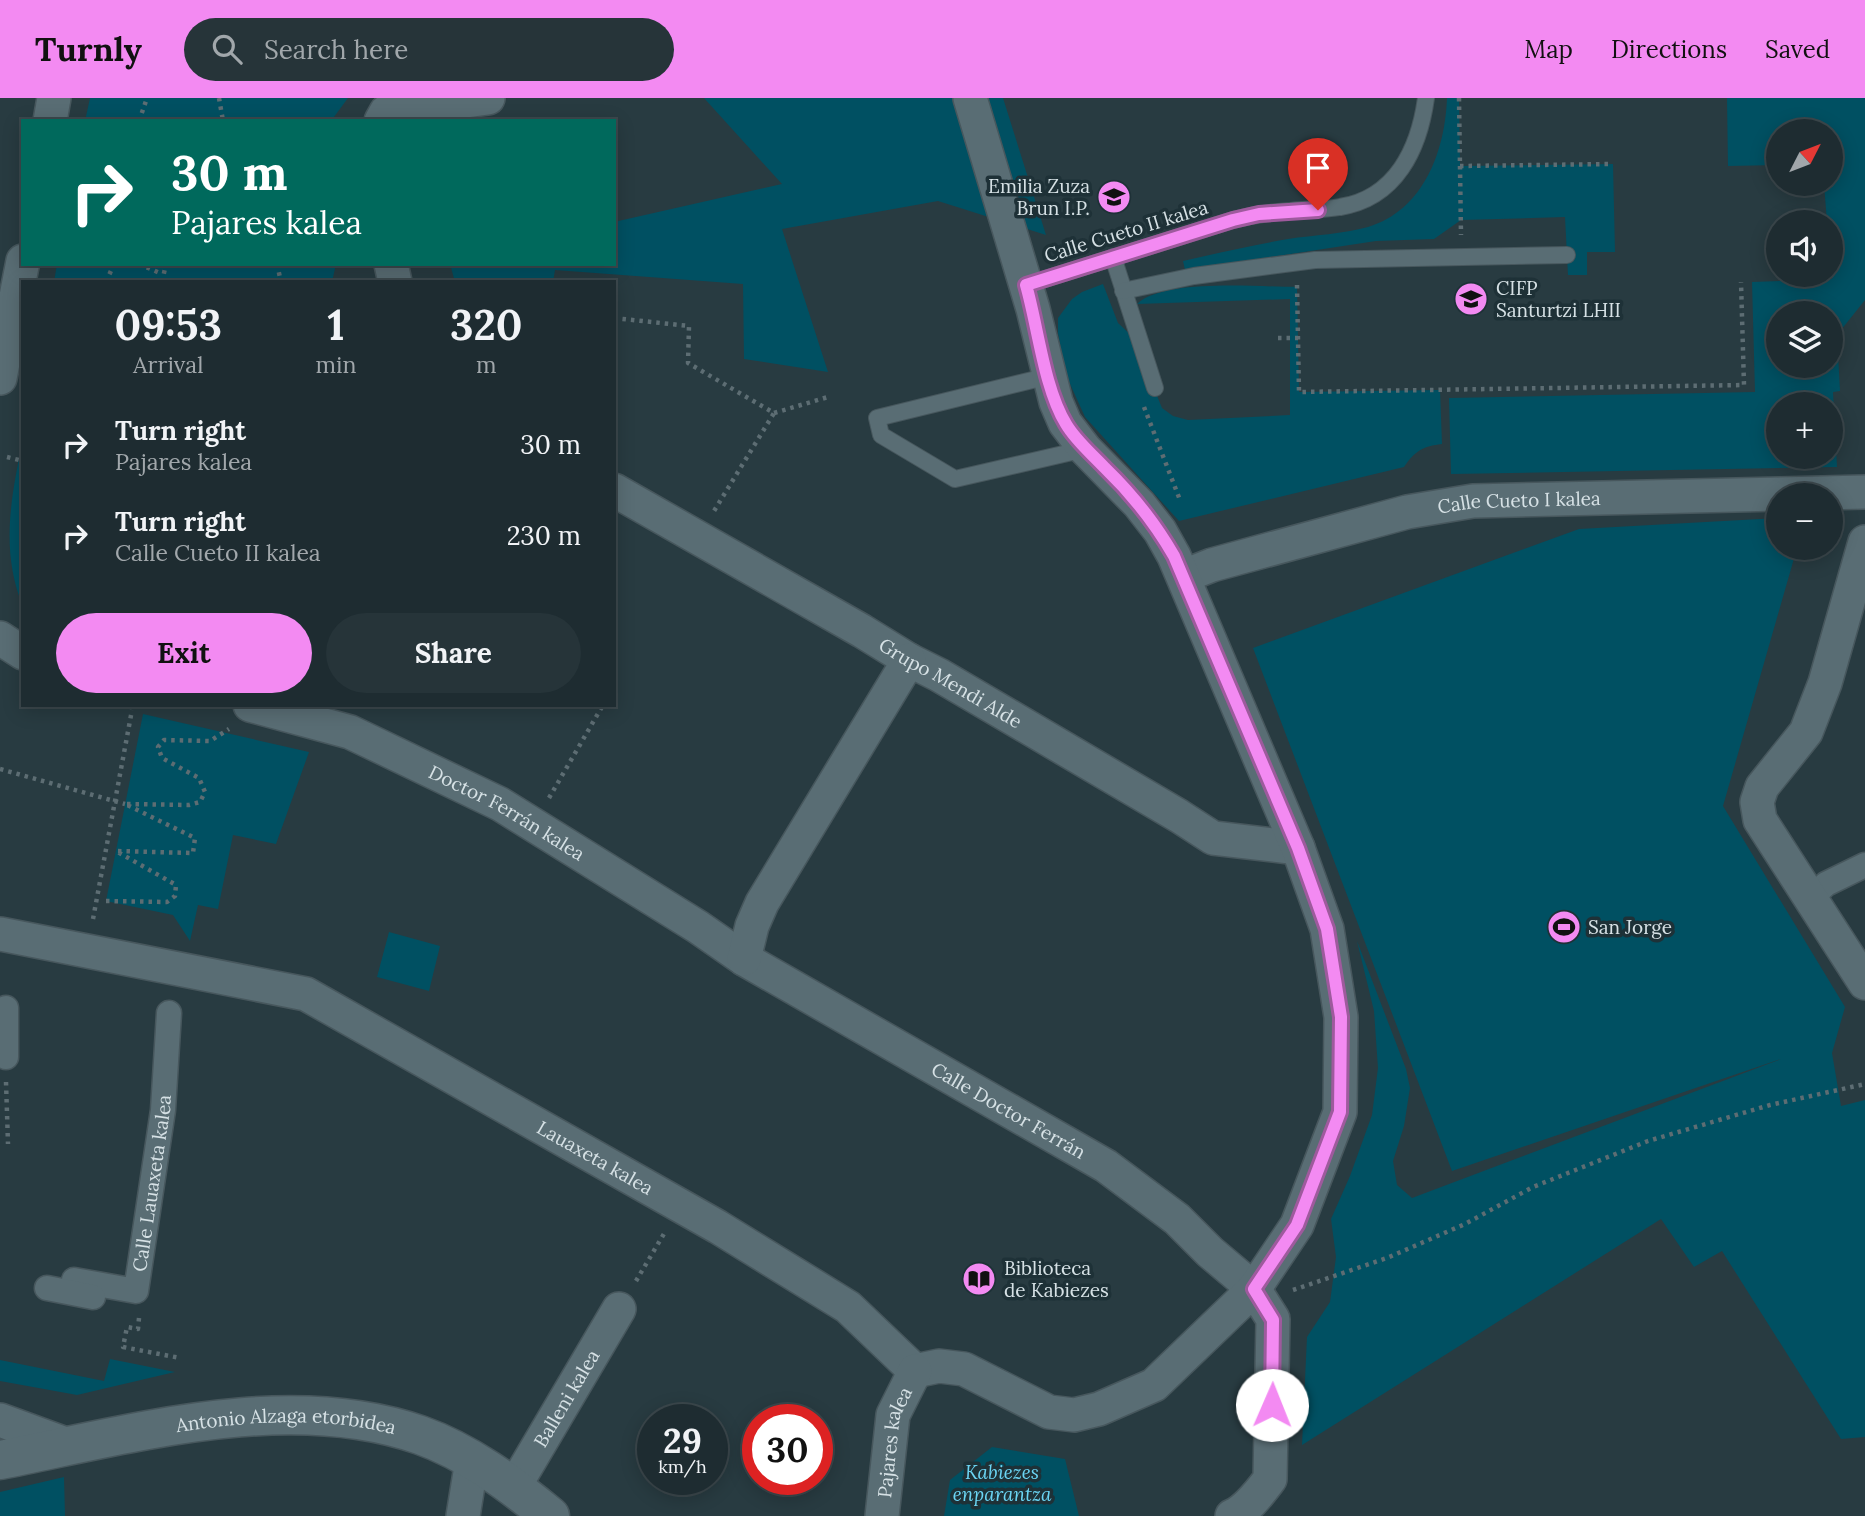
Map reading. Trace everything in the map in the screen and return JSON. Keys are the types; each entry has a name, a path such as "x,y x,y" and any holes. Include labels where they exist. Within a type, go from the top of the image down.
{"street":[{"path":"50,119 54,98"},
{"path":"382,119 386,112 488,98"},
{"path":"915,1371 939,1366 964,1369 1049,1412 1074,1415 1099,1409 1154,1385 1254,1289 1297,1225 1340,1112 1341,1017 1327,929 1298,848 1184,576 1160,531 1139,504 1085,449 1065,423 1056,402 1026,285 970,98"},
{"path":"0,378 22,266"},
{"name":"Grupo Mendi Alde","path":"616,491 963,689 1213,838 1298,848"},
{"name":"Calle Cueto I kalea","path":"1184,576 1212,565 1407,512 1473,500 1865,492"},
{"path":"1865,542 1825,682 1806,732 1762,787 1758,802 1760,820 1865,983"},
{"path":"0,638 21,652"},
{"path":"744,959 752,926 762,903 909,660"},
{"name":"Doctor Ferrán kalea","path":"257,707 350,732 500,804 698,927 744,959"},
{"path":"1811,898 1826,884 1865,865"},
{"name":"Lauaxeta kalea","path":"0,934 306,994 681,1206 848,1307 915,1371"},
{"name":"Calle Doctor Ferrán","path":"744,959 1106,1166 1177,1219 1210,1252 1254,1289 1273,1320 1270,1479 1258,1495 1232,1516"},
{"path":"4,1041 6,1008"},
{"name":"Calle Lauaxeta kalea","path":"74,1280 136,1291 163,1111 170,1050 169,1013"},
{"path":"47,1287 141,1307"},
{"name":"Balleni kalea","path":"514,1486 620,1309"},
{"name":"Pajares kalea","path":"882,1516 893,1415 915,1371"},
{"name":"Antonio Alzaga etorbidea","path":"0,1460 161,1427 236,1418 324,1416 380,1424 422,1436 472,1460 514,1486 551,1516"},
{"path":"0,1420 71,1446"},
{"path":"463,1516 472,1460"}],"lane":[{"name":"Calle Cueto II kalea","path":"1026,285 1259,214 1343,207 1361,201 1395,177 1409,159 1419,133 1426,98"},
{"path":"1123,291 1194,276 1315,260 1567,255"},
{"path":"1113,257 1155,388"},
{"path":"1049,376 877,418 881,435 955,479 1085,449"}],"path":[{"path":"140,119 147,98"},
{"path":"219,98 223,119"},
{"path":"1459,98 1461,257"},
{"path":"1460,166 1613,164"},
{"path":"144,266 162,274"},
{"path":"162,280 165,266"},
{"path":"1297,281 1299,392 1744,384"},
{"path":"1741,282 1745,393"},
{"path":"616,318 689,326 688,363 774,413"},
{"path":"1278,338 1298,338"},
{"path":"1627,386 1627,395"},
{"path":"1448,390 1449,398"},
{"path":"713,512 774,413 828,397"},
{"path":"1142,403 1183,508"},
{"path":"7,457 21,460"},
{"path":"533,825 602,707"},
{"path":"88,950 132,710"},
{"path":"0,769 114,802 189,805 200,802 205,792 199,778 162,758 158,747 164,740 210,741 222,732"},
{"path":"106,901 167,902 175,896 176,885 116,851 193,853 195,838 125,804"},
{"path":"4,1041 8,1144"},
{"path":"1292,1290 1387,1258 1465,1224 1533,1187 1648,1141 1770,1105 1865,1084"},
{"path":"620,1309 681,1206"},
{"path":"141,1307 138,1329 127,1327 123,1347 180,1358"}],"green space":[{"path":"90,98 348,98 332,119 85,119"},
{"path":"704,98 1003,98 1046,235 938,201 782,229 828,372 744,359 743,284 555,270 553,280 454,280 451,266 616,266 616,222 782,184"},
{"path":"1447,98 1459,98 1460,166 1613,164 1615,252 1587,252 1587,275 1568,275 1565,217 1461,220 1434,239 1376,241 1185,270 1183,261 1275,241 1339,233 1368,227 1387,219 1404,207 1428,176 1442,138"},
{"path":"1727,98 1865,98 1865,300 1843,328 1843,301 1766,301 1766,378 1839,378 1840,391 1766,392 1766,468 1451,474 1449,398 1755,392 1752,282 1766,281 1766,287 1843,287 1843,210 1826,210 1825,196 1843,196 1843,119 1766,119 1766,165 1728,166"},
{"path":"57,266 336,266 332,280 54,280"},
{"path":"1103,284 1118,323 1133,337 1162,408 1173,416 1188,420 1290,415 1290,299 1137,304 1168,290 1189,287 1297,287 1299,392 1440,390 1442,444 1420,450 1404,467 1179,521 1085,417 1066,375 1058,318 1072,299"},
{"path":"21,449 21,601 10,544 15,482"},
{"path":"1766,519 1766,560 1794,560 1723,806 1845,1007 1832,1053 1841,1106 1865,1100 1865,1437 1841,1439 1722,1251 1694,1267 1661,1219 1302,1445 1307,1337 1330,1302 1336,1257 1331,1219 1372,1115 1378,1068 1374,1011 1357,941 1406,1069 1410,1088 1404,1126 1393,1161 1397,1185 1412,1198 1781,1059 1452,1171 1253,648 1579,529"},
{"path":"143,714 309,752 276,844 233,835 218,909 198,905 190,941 173,915 106,901"},
{"path":"389,932 440,946 429,991 377,977"},
{"path":"110,1359 175,1372 77,1395 0,1381 0,1360 104,1381"},
{"name":"Kabiezes enparantza","path":"992,1447 1065,1459 1079,1516 944,1516 950,1480"},
{"path":"64,1477 65,1516 0,1516 0,1492"}],"place":[{"name":"Emilia Zuza Brun I.P.","path":"1114,197"},
{"name":"CIFP Santurtzi LHII","path":"1471,299"},
{"name":"San Jorge","path":"1564,927"},
{"name":"Biblioteca de Kabiezes","path":"979,1279"}],"route":[{"path":"1272,1405 1273,1320 1254,1289 1297,1225 1340,1112 1341,1017 1327,929 1298,848 1174,556 1160,531 1139,504 1085,449 1065,423 1056,402 1026,285 1233,220 1259,214 1318,210"}]}
